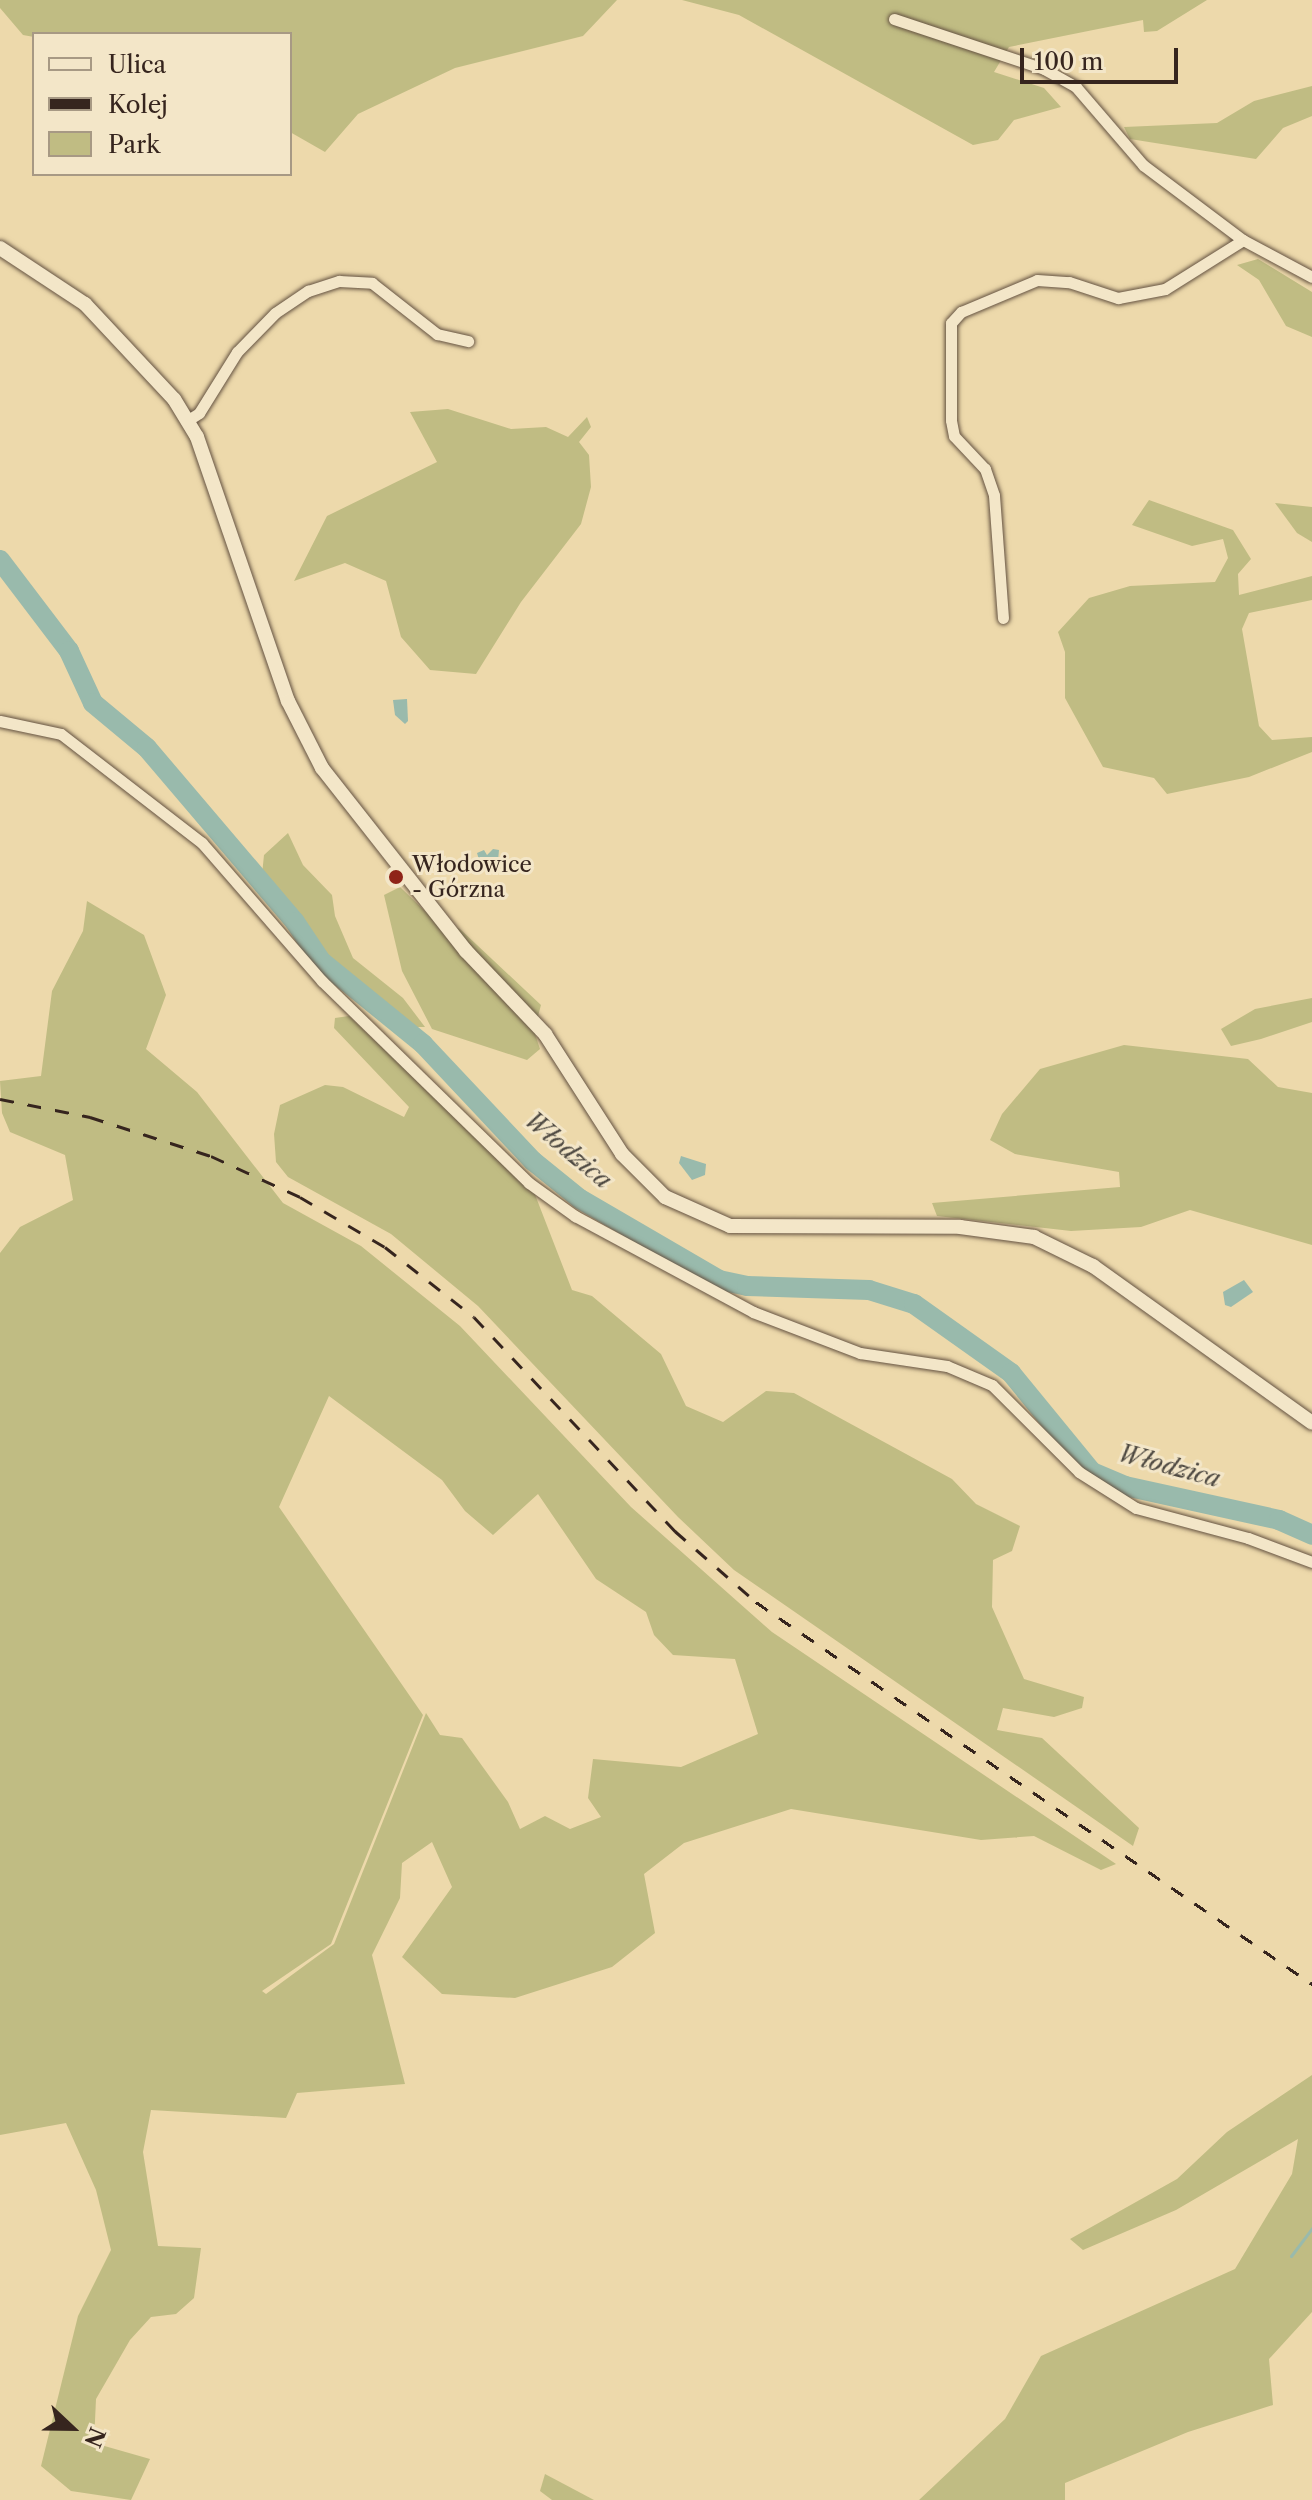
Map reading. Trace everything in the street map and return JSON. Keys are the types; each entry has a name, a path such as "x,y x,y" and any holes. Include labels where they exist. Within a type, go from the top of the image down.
{"street":[{"path":"894,19 1044,69 1076,87 1143,165 1243,240 1312,277"},
{"path":"1003,618 994,495 985,469 954,436 951,420 951,323 961,312 1037,280 1069,282 1118,298 1165,289 1243,240"},
{"path":"0,248 85,304 147,365 188,420 210,469 288,701 322,768 466,951 545,1034 622,1154 665,1197 730,1226 960,1227 1033,1237 1093,1266 1312,1423"},
{"path":"188,420 199,413 255,333 275,313 323,285 358,278 372,283 437,334 468,341"},
{"path":"0,721 61,734 202,843 322,981 529,1183 586,1223 753,1312 860,1353 947,1366 992,1385 1079,1472 1113,1497 1163,1518 1248,1538 1312,1562"}],"green space":[{"path":"0,0 617,0 583,36 455,68 358,114 325,152 292,133 292,32 32,32 32,37 23,35 0,8"},
{"path":"682,0 1207,0 1157,31 1144,32 1143,20 1009,47 994,72 1044,88 1061,107 1014,120 998,140 973,145 739,15"},
{"path":"1312,86 1312,116 1283,128 1256,159 1130,139 1124,127 1217,123 1254,101"},
{"path":"1258,259 1312,292 1312,337 1286,326 1259,280 1237,265"},
{"path":"448,409 511,429 546,427 568,437 587,417 591,427 579,442 589,455 591,487 581,524 521,602 476,674 430,670 401,637 386,581 345,563 294,581 327,516 437,462 410,412"},
{"path":"1149,500 1233,530 1251,559 1238,574 1239,595 1312,576 1312,600 1249,613 1242,629 1259,726 1272,740 1312,737 1312,752 1249,777 1167,794 1154,778 1103,767 1065,698 1065,652 1058,632 1089,598 1130,586 1215,582 1228,558 1223,539 1192,546 1132,525"},
{"path":"1275,503 1312,507 1312,542 1297,533"},
{"path":"288,833 303,865 332,895 335,916 353,958 403,998 425,1027 415,1027 305,950 260,894 264,855"},
{"path":"400,887 429,915 460,929 541,1005 534,1031 540,1049 527,1060 432,1029 402,971 384,895"},
{"path":"87,901 144,935 166,995 146,1049 197,1092 283,1203 361,1246 460,1326 631,1507 772,1632 1116,1864 1101,1870 1034,1836 981,1840 791,1809 684,1843 644,1874 655,1933 612,1967 515,1998 442,1994 402,1957 452,1887 432,1842 402,1863 400,1898 372,1955 405,2084 297,2093 286,2118 151,2110 143,2152 158,2246 201,2248 194,2298 176,2314 151,2317 130,2340 96,2399 94,2443 150,2459 131,2500 71,2491 41,2466 78,2316 111,2250 96,2190 66,2123 0,2135 0,1253 20,1227 73,1200 65,1155 10,1132 2,1113 0,1081 41,1076 52,991 83,931","holes":["329,1396 442,1480 465,1511 493,1535 538,1494 596,1579 646,1612 654,1635 673,1655 735,1659 758,1734 681,1767 593,1759 588,1798 601,1817 570,1829 545,1816 520,1829 508,1802 462,1738 440,1735 426,1713 334,1944 266,1994 262,1991 331,1944 423,1715 279,1507"]},
{"path":"1312,998 1312,1022 1231,1046 1221,1029 1255,1009"},
{"path":"349,1016 534,1192 572,1290 592,1296 661,1354 686,1406 723,1422 766,1391 794,1393 952,1479 976,1504 1020,1526 1012,1551 993,1560 992,1607 1024,1679 1084,1697 1082,1708 1054,1717 1003,1708 997,1730 1042,1738 1139,1828 1133,1846 734,1570 678,1517 478,1306 391,1234 288,1177 276,1162 274,1134 280,1105 325,1085 343,1087 404,1117 409,1107 334,1028 335,1018"},
{"path":"1124,1045 1248,1059 1278,1087 1312,1093 1312,1245 1190,1210 1141,1227 1071,1231 937,1216 932,1203 1120,1187 1119,1172 1015,1154 990,1140 1002,1114 1040,1069"},
{"path":"1312,2075 1312,2312 1269,2359 1273,2405 1188,2432 1065,2483 1065,2500 919,2500 1005,2419 1041,2356 1235,2269 1292,2174 1298,2139 1176,2210 1083,2250 1070,2239 1177,2179 1227,2132"},
{"path":"545,2474 594,2500 552,2500 540,2491"}],"shaded area":[{"path":"407,699 408,721 405,724 395,715 393,700"},
{"path":"493,849 499,850 498,861 491,866 480,863 477,853 484,850 487,855"},
{"path":"681,1156 706,1164 705,1175 692,1180 679,1163"},
{"path":"1244,1280 1253,1292 1231,1307 1225,1305 1223,1292"}],"waterway":[{"name":"Włodzica","path":"0,560 69,651 93,703 147,748 295,922 321,961 423,1044 533,1161 580,1199 719,1280 747,1286 869,1290 914,1304 1011,1373 1092,1472 1125,1486 1279,1520 1312,1535"},
{"path":"1291,2256 1312,2228"}],"railway":[{"path":"0,1099 90,1117 211,1156 300,1197 385,1247 474,1317 675,1531 756,1602 1312,1984"}],"place":[{"name":"Włodowice - Górzna","path":"396,877"}]}
